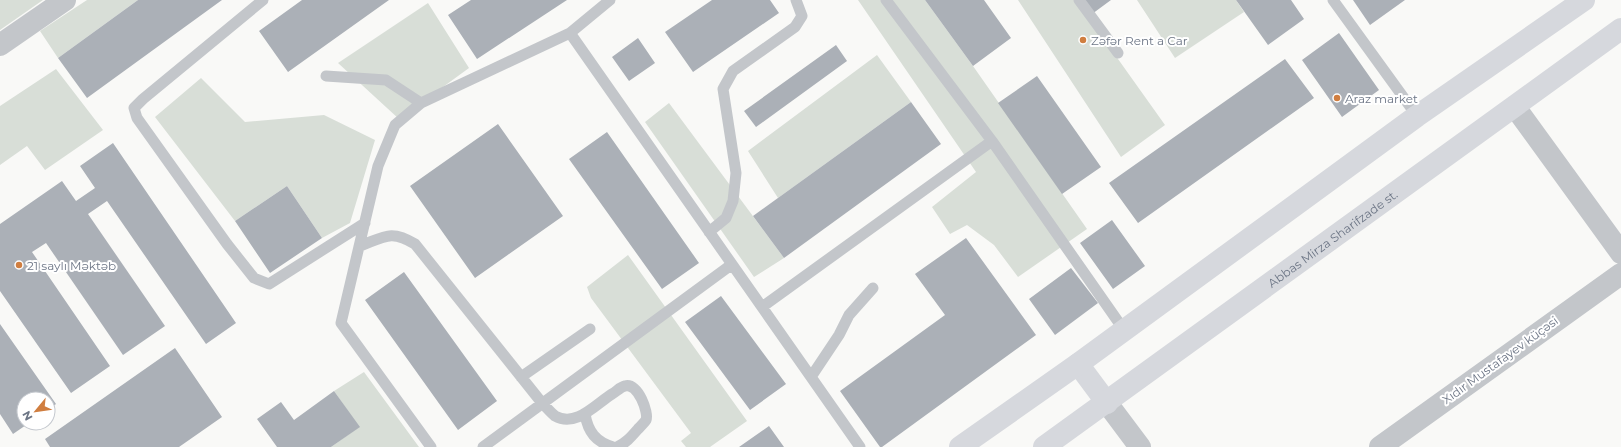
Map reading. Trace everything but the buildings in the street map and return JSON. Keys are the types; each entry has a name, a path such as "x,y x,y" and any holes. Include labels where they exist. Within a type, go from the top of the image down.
{"main road":[{"path":"960,447 1078,364 1416,116 1584,0"},
{"name":"Abbas Mirza Sharifzade st.","path":"1044,447 1621,29"},
{"path":"1078,364 1106,403"}],"street":[{"path":"0,45 65,0"},
{"path":"1515,107 1621,253"},
{"name":"Xıdır Mustafayev küçəsi","path":"1380,447 1621,274"},
{"path":"1106,403 1140,447"}],"lane":[{"path":"263,0 143,99 134,108 137,118 227,244 254,278 269,284 365,223"},
{"path":"431,447 340,323 360,246 378,166 395,125 421,103 570,33 610,0"},
{"path":"709,232 726,218 733,201 735,165 723,89 733,71 795,27 802,16 796,0"},
{"path":"886,0 992,141 1124,330"},
{"path":"1079,0 1118,53"},
{"path":"1333,0 1416,116"},
{"path":"570,33 860,447"},
{"path":"326,76 386,80 421,103"},
{"path":"762,307 992,141"},
{"path":"360,246 388,235 404,237 416,244 542,403 556,416 567,420 576,419 586,414 598,403 625,385 633,386 638,390 647,415 646,420 628,440 617,447"},
{"path":"483,447 732,265"},
{"path":"811,377 840,335 849,316 873,288"},
{"path":"521,377 590,329"},
{"path":"586,414 587,424 592,433 602,443 613,447"}],"shaded area":[{"path":"0,0 43,0 0,30"},
{"path":"87,0 138,0 58,58 40,31"},
{"path":"858,0 925,0 1087,229 1018,277 994,245 967,225 950,234 932,207 976,172"},
{"path":"1018,0 1076,0 1165,125 1121,157"},
{"path":"1137,0 1236,0 1244,12 1175,58"},
{"path":"428,3 469,68 399,119 338,63"},
{"path":"877,55 911,102 778,198 748,151"},
{"path":"56,69 103,130 45,170 27,146 0,165 0,106"},
{"path":"201,78 245,122 324,115 375,140 350,223 322,238 287,186 235,221 155,117"},
{"path":"669,103 784,258 754,277 645,122"},
{"path":"628,255 747,421 710,447 686,447 681,441 691,433 591,298 587,287"},
{"path":"364,372 419,447 331,447 359,427 334,391"}],"place":[{"name":"Zəfər Rent a Car","path":"1083,40"},
{"name":"Araz market","path":"1337,98"},
{"name":"21 saylı Məktəb","path":"19,265"}]}
